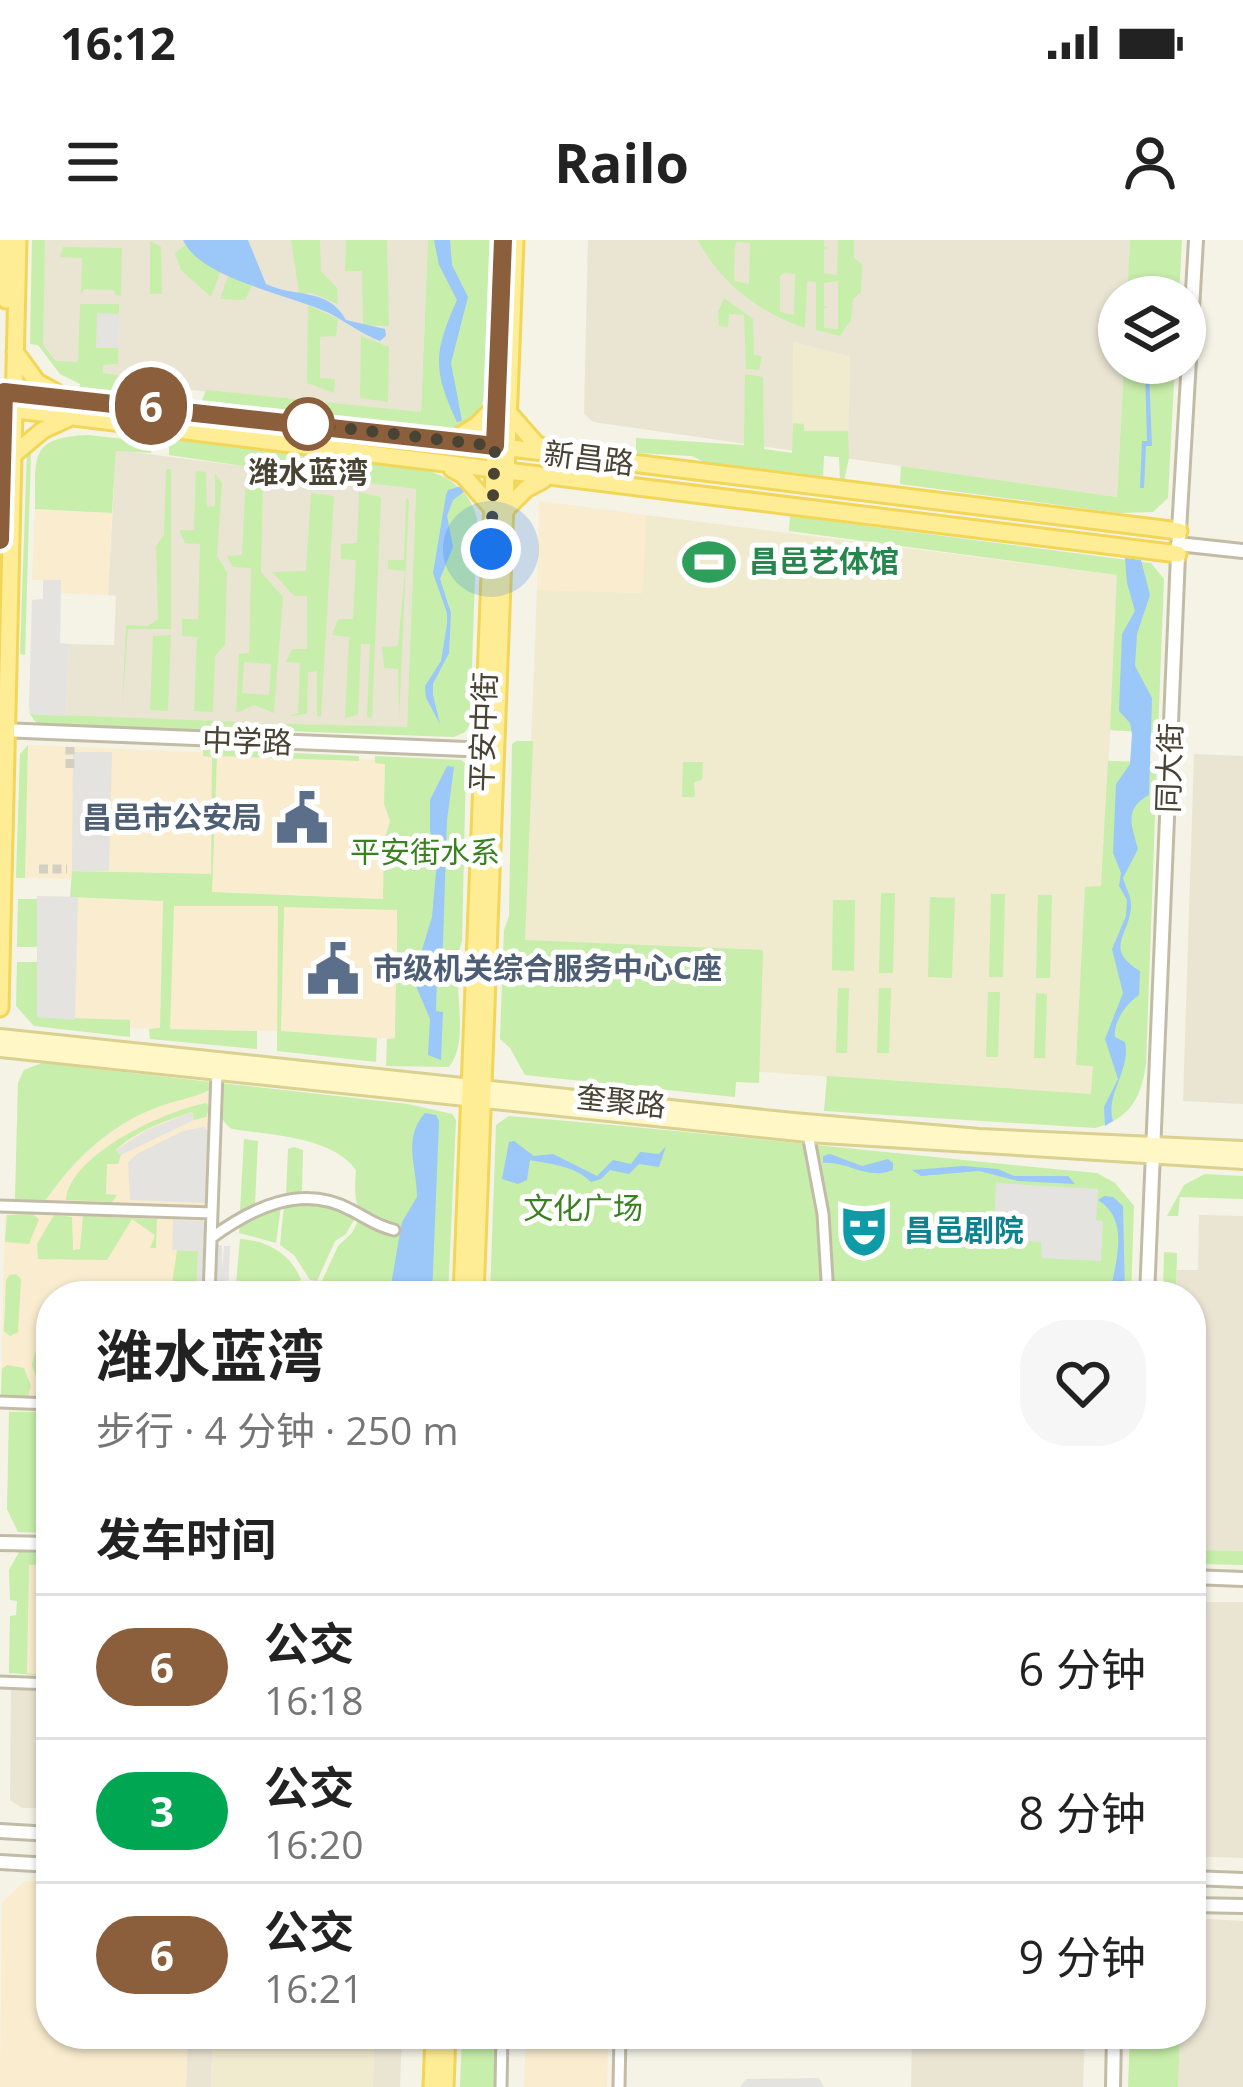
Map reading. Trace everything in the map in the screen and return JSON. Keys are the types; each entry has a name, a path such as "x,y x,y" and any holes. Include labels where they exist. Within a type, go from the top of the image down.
{"main road":[{"path":"0,1009 7,240"},
{"path":"6,354 18,240"},
{"name":"平安中街","path":"463,1281 476,1093 501,447 503,240"},
{"name":"平安中街","path":"502,409 515,240"},
{"path":"6,354 47,390 71,398"},
{"name":"新昌路","path":"6,400 71,398 452,441 869,494 1178,543"},
{"name":"新昌路","path":"6,400 67,419 500,473 867,516 1178,543"},
{"path":"452,441 502,409 553,454"},
{"path":"0,543 5,460 43,430 67,419"},
{"path":"444,465 464,475 498,510 548,478"},
{"path":"867,516 869,494"},
{"name":"奎聚路","path":"0,1037 808,1135 1243,1150"},
{"name":"奎聚路","path":"0,1049 1243,1161"},
{"name":"平安中街","path":"475,1281 476,1093"},
{"path":"432,2087 433,2049"},
{"path":"445,2087 446,2049"}],"street":[{"name":"同大街","path":"1148,1281 1178,543 1196,240"},
{"name":"新昌路","path":"1178,543 1243,551"},
{"name":"中学路","path":"3,732 70,741 489,750"},
{"path":"209,1281 218,1072"},
{"path":"808,1135 823,1214 827,1281"},
{"path":"211,1238 260,1208 306,1198 350,1209 375,1226 394,1230"},
{"path":"0,1206 212,1213"},
{"path":"0,1402 36,1403"},
{"path":"0,1543 36,1544"},
{"path":"1206,1578 1243,1579"},
{"path":"0,1682 36,1683"},
{"path":"0,1831 36,1833"},
{"path":"0,1862 36,1864"},
{"path":"1206,1879 1243,1880"},
{"path":"1206,1905 1243,1906"},
{"path":"501,2087 502,2049"},
{"path":"619,2087 620,2049"},
{"path":"1113,2087 1114,2049"}],"shaded area":[{"path":"45,240 428,240 421,413 81,379 66,371 42,345"},
{"path":"588,240 1130,240 1128,276 1098,276 1098,384 1123,384 1117,497 593,422 584,414"},
{"path":"97,313 119,314 118,348 96,348"},
{"path":"793,342 850,356 848,458 792,453"},
{"path":"116,450 416,488 407,728 66,716 69,644 114,645 116,596 108,595"},
{"path":"539,501 646,515 644,593 537,590"},
{"path":"35,509 112,513 108,595 61,593 61,580 32,580"},
{"path":"646,515 1118,575 1092,1095 519,1055 537,590 643,593"},
{"path":"43,580 61,580 60,643 69,644 66,716 30,714 32,600 43,599"},
{"path":"28,745 385,760 384,804 390,821 384,842 384,899 212,892 211,875 73,871 72,879 25,878"},
{"path":"73,752 112,752 109,871 72,871"},
{"path":"1194,754 1243,756 1243,1104 1183,1101"},
{"path":"37,896 163,901 160,1029 54,1025 37,1017"},
{"path":"37,896 78,897 75,1020 37,1017"},
{"path":"167,896 398,910 395,1039 164,1029"},
{"path":"42,1063 211,1082 204,1281 36,1281 36,1533 18,1532 9,1515 9,1397 1,1396 5,1217 13,1213 15,1199 18,1083 24,1070"},
{"path":"192,1112 194,1120 121,1155 116,1150 147,1130"},
{"path":"204,1127 210,1132 205,1203 130,1200 128,1162 183,1131"},
{"path":"996,1183 1098,1189 1096,1220 1103,1221 1101,1261 1042,1258 1041,1242 994,1239"},
{"path":"1199,1215 1243,1216 1243,1551 1206,1550 1206,1281 1177,1281 1177,1270 1198,1270"},
{"path":"173,1220 206,1221 203,1281 197,1281 198,1251 172,1250"},
{"path":"215,1245 222,1245 222,1270 224,1246 230,1246 229,1281 214,1281"},
{"path":"29,1564 36,1564 36,1676 27,1676"},
{"path":"1206,1602 1243,1602 1243,1858 1206,1857"},
{"path":"11,1688 36,1689 36,1808 22,1808 10,1800"},
{"path":"25,1881 36,1882 36,2049 187,2049 186,2087 0,2087 2,1903"},
{"path":"1206,1919 1243,1921 1243,2087 1178,2087 1179,2049 1206,2049"},
{"path":"187,2049 212,2049 211,2087 186,2087"},
{"path":"212,2049 375,2049 373,2087 211,2087"},
{"path":"340,2049 401,2049 400,2087 339,2087"},
{"path":"525,2049 608,2049 607,2087 524,2087"},
{"path":"912,2049 1084,2049 1083,2087 911,2087"},
{"path":"819,2078 824,2087 740,2087 746,2079"}],"green space":[{"path":"32,240 45,240 43,345 56,361 78,362 80,304 119,304 119,314 97,314 97,347 118,348 118,364 103,365 103,373 167,382 163,403 80,394 80,384 60,374 38,345 30,344"},
{"path":"291,240 320,240 321,271 337,288 338,304 299,293"},
{"path":"346,240 387,240 389,326 363,325 362,271 345,271"},
{"path":"428,240 493,240 487,386 471,423 440,429 201,403 206,390 421,412"},
{"path":"698,240 824,240 824,247 829,248 824,249 824,273 837,275 838,240 854,240 854,258 862,264 861,292 853,299 851,320 840,336 816,330 816,282 807,281 805,328 743,294","holes":["738,242 750,243 749,284 734,281","795,274 794,315 780,312 780,276","838,281 838,329 824,328 824,308 829,308 824,306 824,283"]},
{"path":"1130,240 1182,240 1180,276 1128,276"},
{"path":"150,241 161,247 162,294 150,294"},
{"path":"185,245 221,270 211,297 181,270 175,253"},
{"path":"63,247 122,248 121,296 114,290 84,289 81,294 82,258 60,257"},
{"path":"229,273 253,284 245,300 220,299"},
{"path":"724,298 753,319 754,355 762,356 759,370 746,369 744,315 729,314 728,327 719,326"},
{"path":"308,305 338,319 336,336 320,337 320,378 335,379 334,393 307,383"},
{"path":"361,336 389,347 388,402 360,398"},
{"path":"745,374 763,377 764,449 792,453 793,423 804,424 804,431 848,431 844,481 840,480 839,457 824,456 823,476 704,462 692,456 636,453 636,438 744,445"},
{"path":"1123,384 1174,384 1168,498 1153,512 1119,513 900,484 901,466 1117,497"},
{"path":"87,435 153,442 151,453 116,451 112,513 35,509 39,454 54,441"},
{"path":"169,438 304,455 303,475 169,455"},
{"path":"27,451 31,451 25,655 20,654"},
{"path":"324,459 415,467 454,483 468,498 477,519 470,724 465,732 454,737 257,730 258,723 407,727 416,489 322,477"},
{"path":"166,469 171,469 171,629 128,629 122,708 126,625 147,626 158,620 156,546 164,535"},
{"path":"196,471 206,472 207,507 215,506 215,473 222,483 217,556 227,572 225,645 215,656 213,712 194,711 197,637 182,636 182,619 198,619 200,544 185,543 179,530 194,530"},
{"path":"246,476 263,482 261,572 283,597 274,713 254,705 236,713 239,654 249,653 251,568 233,567 227,556 242,555","holes":["244,662 271,664 269,695 242,693"]},
{"path":"359,492 381,497 372,719 367,716 370,644 361,644 358,715 345,718 349,637 332,635 338,619 353,619 356,560 341,559 341,544 357,543"},
{"path":"311,493 334,496 321,717 317,716 317,671 308,672 307,714 288,716 298,713 300,663 286,662 292,649 307,649 307,596 294,596 272,572 306,571"},
{"path":"406,498 409,500 399,719 398,669 384,668 382,647 398,646 405,571 388,569 388,560 404,560"},
{"path":"790,516 1151,563 1164,579 1158,733 1110,730 1117,575 789,531"},
{"path":"171,635 168,711 150,710 153,636"},
{"path":"30,714 246,722 246,728 239,733 37,724"},
{"path":"533,741 525,940 763,950 759,1083 736,1082 735,1097 525,1075 500,1039 504,930 509,916 512,744"},
{"path":"28,745 25,878 16,878 20,754"},
{"name":"平安街水系","path":"203,749 359,756 359,761 217,756 212,892 383,899 384,842 390,821 384,804 385,764 375,763 375,756 466,764 462,941 457,972 460,1023 456,1054 449,1067 386,1066 387,1039 395,1038 397,910 284,907 281,1031 377,1038 376,1062 277,1051 278,906 174,906 170,1029 257,1031 257,1049 150,1039 149,1029 160,1028 163,901 70,897 72,871 211,874 212,757 203,756"},
{"path":"1108,761 1157,762 1146,1064 1132,1105 1117,1119 1095,1128 824,1111 827,1076 1091,1094 1093,1066 1076,1065 1085,887 1101,886"},
{"path":"683,762 703,762 702,780 694,782 695,797 682,797"},
{"path":"881,893 895,893 893,973 879,973"},
{"path":"991,894 1005,894 1003,977 989,977"},
{"path":"1038,895 1052,895 1050,978 1036,978"},
{"path":"930,897 955,898 952,978 928,977"},
{"path":"18,899 37,899 37,947 17,947"},
{"path":"833,900 855,900 854,971 832,970"},
{"path":"17,962 37,962 37,1017 130,1020 130,1037 34,1026 16,1006"},
{"path":"838,988 849,988 847,1053 836,1053"},
{"path":"879,988 891,988 889,1053 877,1053"},
{"path":"988,992 1000,992 998,1057 986,1057"},
{"path":"1036,993 1047,994 1045,1058 1034,1058"},
{"path":"42,1063 211,1082 210,1090 155,1108 107,1135 45,1201 15,1199 18,1083 24,1070"},
{"path":"221,1083 408,1104 452,1114 456,1120 449,1281 322,1281 338,1246 359,1219 386,1234 389,1225 362,1212 356,1200 356,1170 332,1150 299,1139 232,1129 220,1109"},
{"path":"206,1103 210,1107 206,1117 194,1120 192,1112 172,1119 116,1150 121,1155 118,1164 107,1164 106,1194 117,1195 112,1202 66,1200 71,1183 101,1151 145,1125"},
{"name":"文化广场","path":"509,1116 1097,1173 1115,1183 1134,1206 1132,1281 491,1281 496,1125"},
{"path":"244,1139 258,1141 255,1204 240,1211"},
{"path":"288,1149 303,1150 302,1190 299,1195 286,1195"},
{"path":"1205,1174 1243,1176 1243,1199 1180,1197 1178,1216 1167,1216 1184,1185"},
{"path":"284,1205 324,1205 356,1216 346,1234 335,1241 317,1281 310,1280 294,1255 280,1245"},
{"path":"281,1206 276,1243 239,1233 240,1222"},
{"path":"32,1214 39,1219 29,1244 5,1242 7,1215"},
{"path":"54,1215 72,1217 73,1250 80,1249 83,1216 157,1219 156,1248 150,1248 155,1235 132,1219 107,1260 38,1259 37,1244"},
{"path":"240,1239 277,1250 301,1280 300,1281 236,1281"},
{"path":"177,1250 198,1251 197,1281 172,1281"},
{"path":"1164,1252 1177,1253 1176,1281 1163,1281"},
{"path":"16,1274 21,1279 18,1332 10,1336 4,1331 6,1281"},
{"path":"7,1365 24,1368 31,1386 28,1397 1,1396 2,1369"},
{"path":"9,1412 36,1412 36,1533 18,1532 7,1509"},
{"path":"1206,1550 1243,1551 1243,1565 1206,1564"},
{"path":"19,1552 36,1553 36,1565 29,1565 27,1673 36,1675 9,1673 10,1616 16,1615 17,1601 10,1600 9,1570"},
{"path":"461,2049 498,2049 497,2087 460,2087"},
{"path":"1129,2049 1179,2049 1178,2087 1128,2087"}],"water":[{"path":"183,240 248,240 266,284 330,302 346,320 385,329 386,336 380,341 329,313 227,275 193,254"},
{"path":"434,240 450,240 452,265 468,297 451,363 462,421 457,422 443,388 439,361 457,300 439,265"},
{"path":"1145,384 1149,384 1152,446 1146,446 1144,488 1140,488 1142,441 1147,441"},
{"path":"462,486 466,490 453,500 447,516 453,547 440,579 451,613 449,653 433,684 440,724 425,686 441,661 447,624 433,573 446,495"},
{"path":"1125,558 1141,560 1150,595 1137,634 1135,666 1152,698 1149,795 1133,812 1138,849 1123,878 1131,908 1121,949 1140,971 1139,995 1116,1025 1115,1037 1125,1042 1125,1063 1112,1101 1113,1121 1105,1126 1104,1107 1118,1079 1105,1039 1123,993 1112,949 1126,916 1127,900 1119,886 1121,873 1113,853 1116,784 1130,764 1132,734 1130,723 1119,711 1122,634 1135,611"},
{"path":"447,766 454,767 447,820 442,973 437,974 436,1011 443,1012 441,1060 428,1055 430,1019 416,986 416,970 432,917 437,861 430,800"},
{"path":"425,1113 436,1115 439,1121 433,1281 392,1281 402,1222 417,1197 412,1143"},
{"path":"509,1142 534,1156 553,1154 597,1176 613,1160 631,1164 640,1152 659,1154 666,1146 659,1167 639,1164 629,1174 610,1170 591,1182 570,1169 530,1160 527,1180 518,1184 502,1179"},
{"path":"830,1154 862,1166 888,1159 893,1170 874,1173 823,1163 823,1156"},
{"path":"998,1169 1014,1176 1068,1176 1075,1184 1018,1181 979,1171 921,1176 912,1170"},
{"path":"1113,1197 1123,1206 1125,1281 1113,1281 1118,1231 1098,1200"}],"tunnel":[{"path":"70,747 70,768"},
{"path":"39,869 67,869"}],"bus line":[{"name":"6","path":"0,540 4,392 495,446 503,240"}],"place":[{"name":"潍水蓝湾","path":"308,424"},
{"name":"昌邑艺体馆","path":"709,562"},
{"name":"昌邑市公安局","path":"302,818"},
{"name":"市级机关综合服务中心C座","path":"333,969"},
{"name":"昌邑剧院","path":"864,1231"}],"route":[{"path":"308,424 495,446 491,549"}]}
